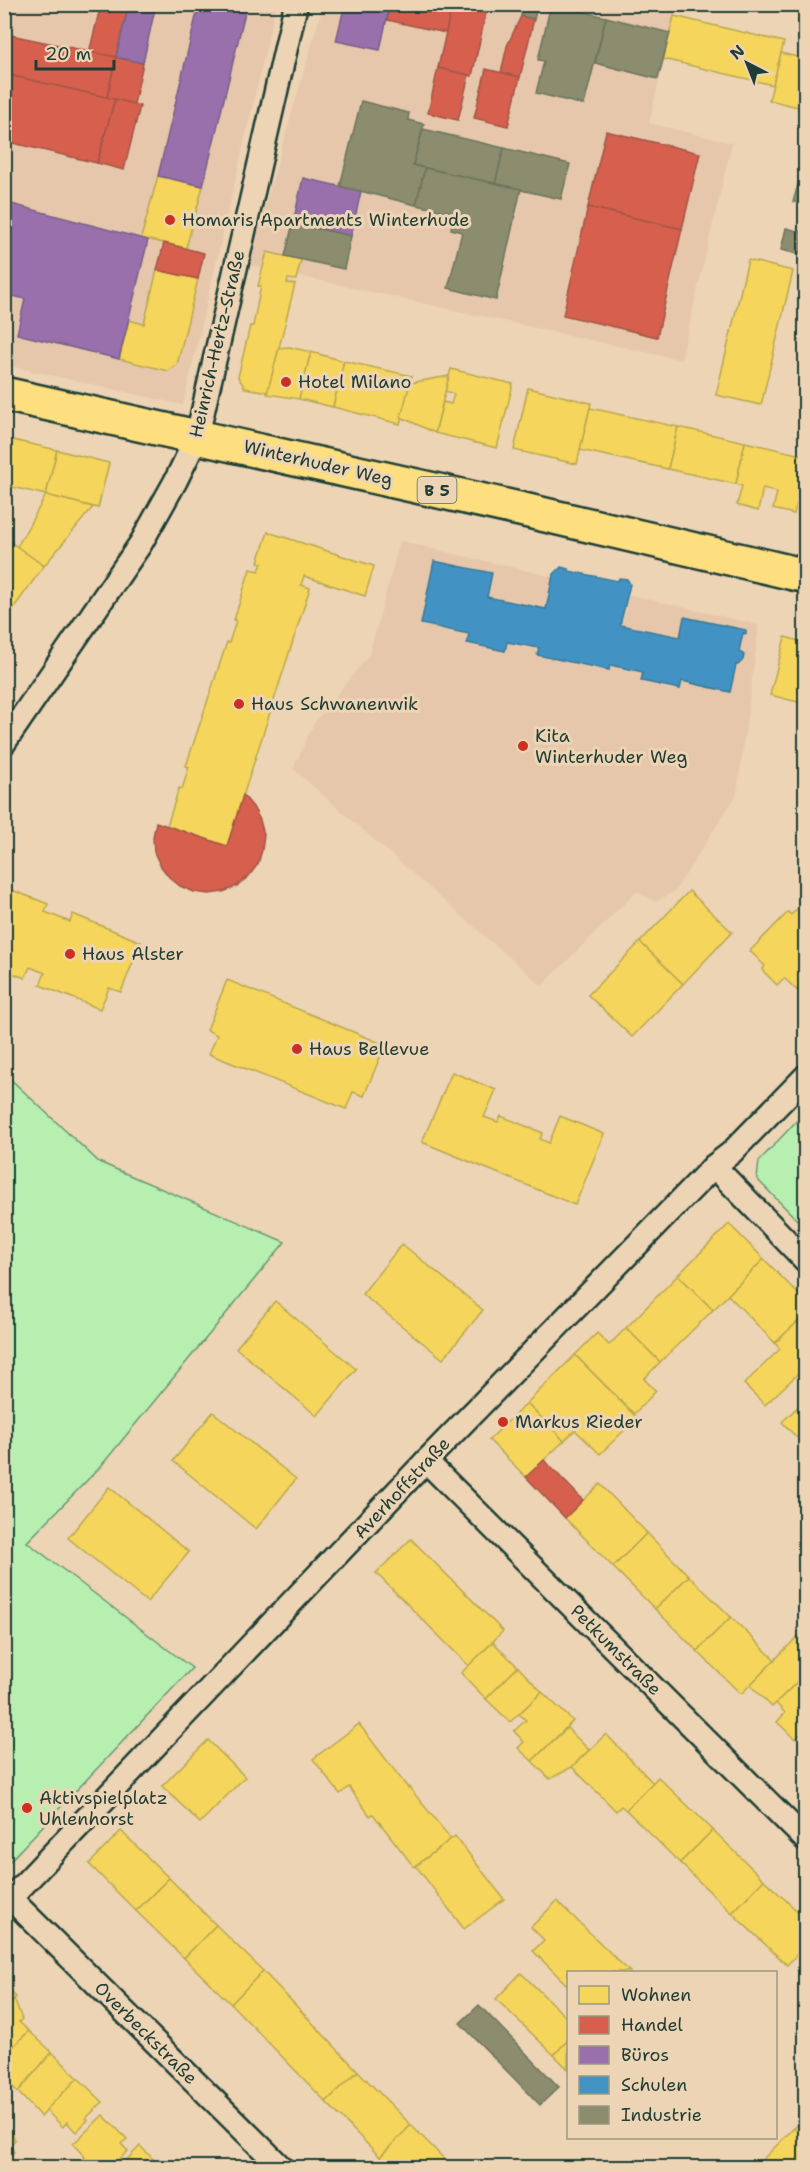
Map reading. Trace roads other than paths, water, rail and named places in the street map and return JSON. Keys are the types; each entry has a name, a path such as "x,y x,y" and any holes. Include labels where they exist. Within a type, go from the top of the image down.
{"main road":[{"name":"Winterhuder Weg","path":"4,394 524,510 806,576"}],"street":[{"name":"Heinrich-Hertz-Straße","path":"4,743 141,543 197,437 296,4"},
{"name":"Averhoffstraße","path":"8,1902 426,1461 714,1166 731,1153 806,1076"},
{"path":"714,1166 806,1261"},
{"name":"Petkumstraße","path":"426,1461 806,1840"},
{"name":"Overbeckstraße","path":"8,1902 282,2168"}],"place":[{"name":"Homaris Apartments Winterhude","path":"170,220"},
{"name":"Hotel Milano","path":"286,382"},
{"name":"Haus Schwanenwik","path":"239,704"},
{"name":"Kita Winterhuder Weg","path":"523,746"},
{"name":"Haus Alster","path":"70,954"},
{"name":"Haus Bellevue","path":"297,1049"},
{"name":"Markus Rieder","path":"503,1422"},
{"name":"Aktivspielplatz Uhlenhorst","path":"27,1808"}]}
